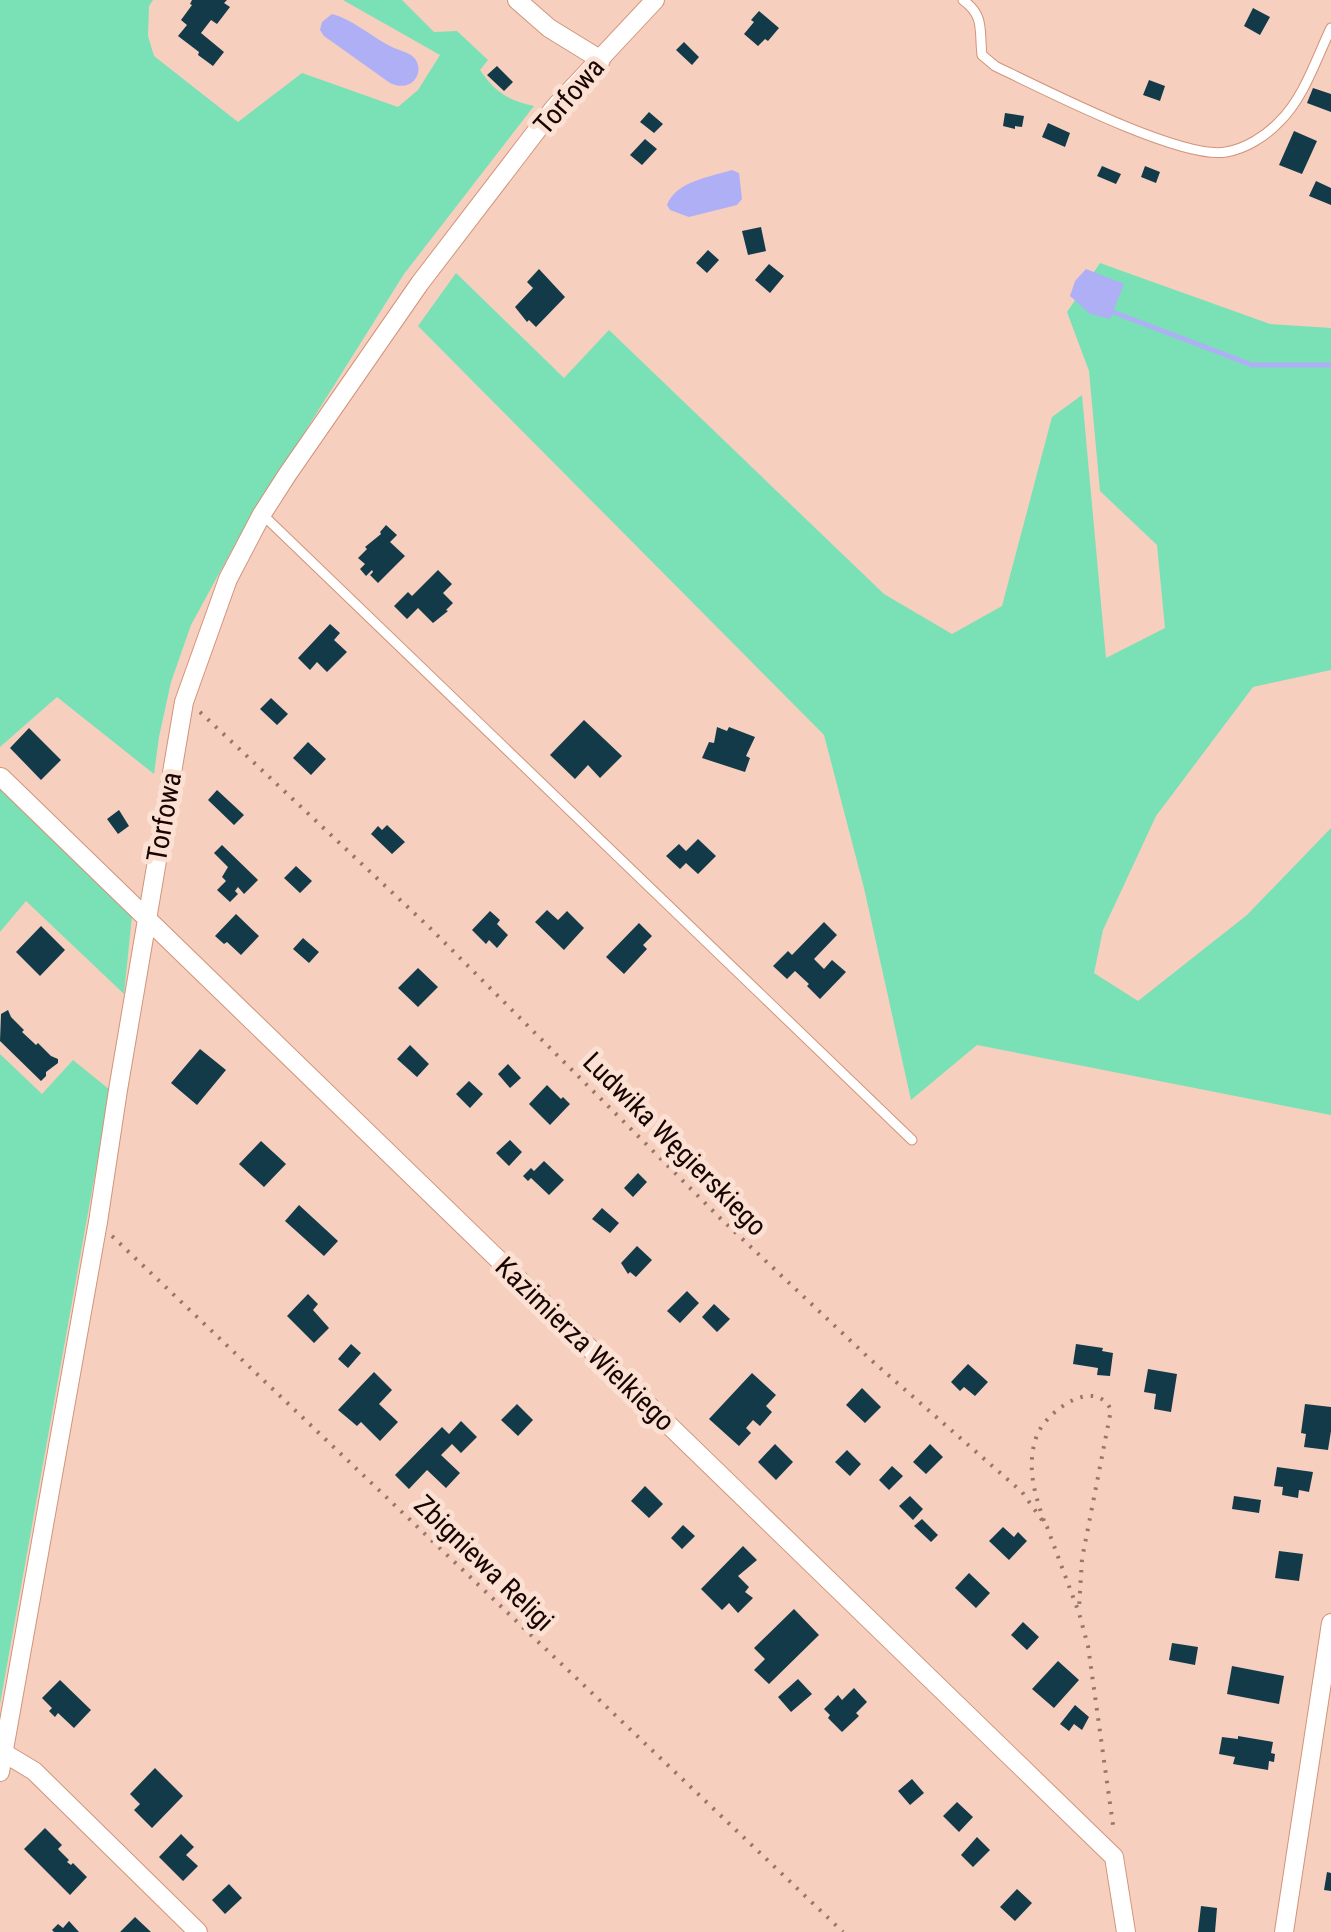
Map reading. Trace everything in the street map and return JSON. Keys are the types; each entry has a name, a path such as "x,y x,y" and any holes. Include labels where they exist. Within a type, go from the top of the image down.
{"street":[{"path":"516,0 549,28 600,60"},
{"name":"Torfowa","path":"2,1763 98,1222 184,702 228,579 287,475 420,283 554,108 654,0"},
{"name":"Kazimierza Wielkiego","path":"1,777 1114,1857"},
{"path":"1284,1932 1331,1622"},
{"path":"2,1763 34,1771 198,1932"},
{"path":"1114,1857 1126,1932"}],"lane":[{"path":"963,0 974,8 980,20 982,54 996,66 1118,122 1204,152 1226,152 1248,144 1282,120 1331,28"},
{"path":"262,514 912,1140"}],"path":[{"name":"Ludwika Węgierskiego","path":"184,702 201,712 430,928 761,1257 1022,1492 1047,1528 1088,1646 1114,1824 1114,1857"},
{"name":"Zbigniewa Religi","path":"98,1222 843,1932"},
{"path":"1047,1528 1031,1473 1036,1438 1057,1409 1072,1400 1100,1398 1110,1410 1082,1559 1079,1612"}],"green space":[{"path":"0,0 153,0 149,6 148,36 154,56 238,122 302,73 398,107 418,90 440,55 343,0 402,0 434,32 457,31 488,60 480,70 497,90 534,106 404,274 240,535 191,625 171,682 154,774 57,697 0,747"},
{"path":"1100,263 1270,324 1331,328 1331,670 1253,687 1156,816 1103,930 1094,973 1138,1001 1247,915 1331,828 1331,1115 977,1045 911,1100 864,888 824,735 418,326 456,273 564,378 609,330 884,594 952,634 1002,606 1052,417 1082,395 1106,658 1165,628 1157,545 1100,491 1089,371 1067,312"},
{"path":"0,785 132,916 124,994 26,901 0,932"},
{"path":"0,1054 42,1094 73,1060 110,1090 0,1704"}],"water":[{"path":"332,14 411,55 418,66 416,78 407,85 390,83 324,36 320,30 322,22"},
{"path":"732,170 739,173 742,199 737,205 689,217 667,205 686,185"},
{"path":"1086,269 1124,284 1110,319 1090,314 1070,296 1075,281"}],"building":[{"path":"192,0 227,0 224,3 230,7 217,24 211,20 201,33 224,52 213,66 178,36 187,25 181,20"},
{"path":"1253,8 1270,17 1260,35 1244,26"},
{"path":"759,11 779,28 758,46 744,34"},
{"path":"684,42 699,57 692,65 676,50"},
{"path":"497,66 513,82 504,91 487,75"},
{"path":"1149,80 1165,86 1160,101 1143,95"},
{"path":"1313,88 1331,94 1331,112 1307,103"},
{"path":"649,112 663,124 654,133 640,122"},
{"path":"1005,113 1024,116 1022,127 1003,126"},
{"path":"1048,123 1070,133 1065,147 1042,137"},
{"path":"1294,131 1317,141 1302,174 1279,165"},
{"path":"645,139 657,149 642,165 630,155"},
{"path":"1102,166 1121,174 1116,184 1097,176"},
{"path":"1145,166 1160,172 1156,183 1141,177"},
{"path":"1316,181 1331,188 1331,205 1309,196"},
{"path":"761,227 766,251 748,255 742,231"},
{"path":"708,250 719,260 707,273 696,263"},
{"path":"769,264 784,276 770,293 755,280"},
{"path":"539,269 565,297 536,327 515,307 533,288 527,282"},
{"path":"386,525 397,535 390,542 405,556 378,583 370,575 372,570 366,576 360,569 365,564 358,558"},
{"path":"438,570 452,584 443,593 453,603 448,611 433,623 418,608 407,619 394,606 408,592 412,596"},
{"path":"330,624 340,633 334,640 347,652 327,672 317,662 310,670 298,658"},
{"path":"271,698 288,714 277,725 260,709"},
{"path":"584,720 622,756 600,778 588,765 575,779 550,755"},
{"path":"717,727 727,731 729,727 755,737 746,756 750,758 745,772 702,758 709,742 714,743"},
{"path":"29,728 61,760 41,780 10,748"},
{"path":"308,742 326,759 311,775 293,758"},
{"path":"217,790 244,815 234,825 208,800"},
{"path":"119,810 129,826 118,834 107,819"},
{"path":"387,825 405,842 392,854 371,834 378,826 382,830"},
{"path":"698,839 716,856 698,874 686,863 680,869 666,856 679,844 686,851"},
{"path":"222,845 258,880 244,894 238,887 238,894 230,902 217,890 226,881 222,877 228,867 214,853"},
{"path":"296,866 312,881 300,893 284,878"},
{"path":"547,910 558,920 567,911 584,928 564,950 535,922"},
{"path":"490,911 508,935 497,948 489,940 486,944 472,930"},
{"path":"236,914 259,936 241,955 215,936"},
{"path":"824,922 837,935 814,959 824,969 832,960 846,972 820,999 795,971 787,979 773,966 788,951 792,955"},
{"path":"639,923 652,936 643,945 647,949 624,974 606,957"},
{"path":"41,926 65,950 40,976 16,952"},
{"path":"303,938 319,952 309,963 293,949"},
{"path":"418,968 438,987 418,1007 398,988"},
{"path":"8,1010 22,1032 58,1059 41,1081 0,1041 1,1014"},
{"path":"410,1045 429,1064 417,1077 397,1059"},
{"path":"200,1049 226,1070 197,1105 171,1083"},
{"path":"508,1064 521,1078 510,1088 498,1074"},
{"path":"469,1081 483,1094 470,1108 456,1094"},
{"path":"547,1085 570,1104 550,1125 529,1104"},
{"path":"510,1140 522,1152 509,1166 496,1153"},
{"path":"261,1141 286,1164 264,1187 239,1164"},
{"path":"544,1161 564,1180 549,1195 531,1178 528,1181 523,1176"},
{"path":"638,1173 647,1182 633,1197 624,1188"},
{"path":"299,1205 338,1241 324,1256 285,1221"},
{"path":"602,1208 619,1223 610,1233 592,1219"},
{"path":"637,1246 652,1260 636,1277 628,1274 621,1263"},
{"path":"687,1291 699,1303 680,1323 667,1311"},
{"path":"308,1294 318,1304 313,1310 329,1328 314,1343 287,1316"},
{"path":"714,1304 730,1319 717,1332 702,1317"},
{"path":"351,1344 361,1353 348,1368 338,1359"},
{"path":"1076,1344 1113,1353 1110,1376 1097,1375 1098,1368 1073,1364"},
{"path":"968,1364 988,1382 975,1396 964,1387 960,1391 951,1382"},
{"path":"1148,1369 1177,1374 1171,1412 1154,1409 1156,1394 1144,1392"},
{"path":"374,1372 392,1390 379,1404 398,1422 380,1441 361,1422 357,1426 338,1410"},
{"path":"752,1373 776,1395 766,1406 772,1412 760,1426 753,1420 746,1428 751,1433 739,1446 709,1419"},
{"path":"862,1388 881,1407 865,1423 846,1405"},
{"path":"517,1404 533,1420 518,1436 501,1420"},
{"path":"1305,1404 1331,1407 1328,1450 1304,1447 1306,1434 1301,1433"},
{"path":"461,1421 477,1437 461,1453 452,1444 441,1455 460,1473 446,1488 427,1470 409,1489 395,1475 442,1427 449,1434"},
{"path":"775,1444 793,1462 776,1480 758,1462"},
{"path":"930,1444 943,1457 926,1474 913,1462"},
{"path":"847,1450 861,1464 850,1476 835,1462"},
{"path":"892,1466 903,1476 889,1490 879,1480"},
{"path":"1277,1467 1313,1472 1309,1492 1299,1490 1298,1498 1282,1495 1283,1487 1274,1486"},
{"path":"645,1486 663,1504 649,1518 631,1501"},
{"path":"910,1496 923,1509 913,1520 899,1506"},
{"path":"1234,1496 1261,1500 1259,1513 1232,1509"},
{"path":"922,1519 938,1535 931,1542 914,1526"},
{"path":"683,1525 695,1536 682,1549 671,1538"},
{"path":"1003,1527 1014,1537 1018,1532 1027,1541 1009,1560 989,1541"},
{"path":"743,1546 757,1560 738,1576 749,1587 745,1592 753,1598 738,1613 729,1603 722,1610 701,1589"},
{"path":"1279,1551 1303,1554 1299,1581 1275,1578"},
{"path":"969,1573 990,1593 976,1608 955,1588"},
{"path":"794,1609 819,1635 769,1684 754,1670 765,1659 754,1648"},
{"path":"1023,1622 1039,1637 1027,1650 1011,1635"},
{"path":"1172,1643 1198,1647 1195,1665 1169,1660"},
{"path":"1058,1661 1079,1680 1054,1708 1032,1689"},
{"path":"1232,1666 1284,1676 1279,1704 1227,1694"},
{"path":"798,1679 812,1694 791,1712 778,1697"},
{"path":"60,1680 91,1710 74,1728 58,1713 55,1717 42,1698"},
{"path":"854,1688 867,1702 842,1732 824,1709 838,1695 842,1700"},
{"path":"1075,1705 1089,1717 1082,1730 1074,1724 1069,1731 1060,1724"},
{"path":"1222,1737 1273,1742 1274,1762 1269,1761 1268,1770 1233,1764 1235,1757 1219,1754"},
{"path":"155,1768 183,1796 152,1828 134,1810 140,1804 130,1794"},
{"path":"912,1779 924,1793 910,1805 898,1791"},
{"path":"957,1802 973,1817 959,1832 943,1816"},
{"path":"45,1828 62,1845 58,1849 67,1862 87,1877 70,1895 24,1849"},
{"path":"181,1834 194,1847 186,1855 198,1866 183,1881 159,1857"},
{"path":"977,1837 990,1850 973,1867 961,1855"},
{"path":"1327,1872 1331,1873 1331,1891 1324,1890"},
{"path":"229,1884 242,1898 225,1914 212,1900"},
{"path":"1017,1889 1032,1903 1015,1921 1000,1907"},
{"path":"1201,1906 1217,1908 1215,1932 1198,1932"},
{"path":"135,1917 151,1932 120,1932"},
{"path":"69,1921 79,1932 52,1930 58,1924 63,1928"}],"waterway":[{"path":"1113,312 1252,365 1331,365"}]}
